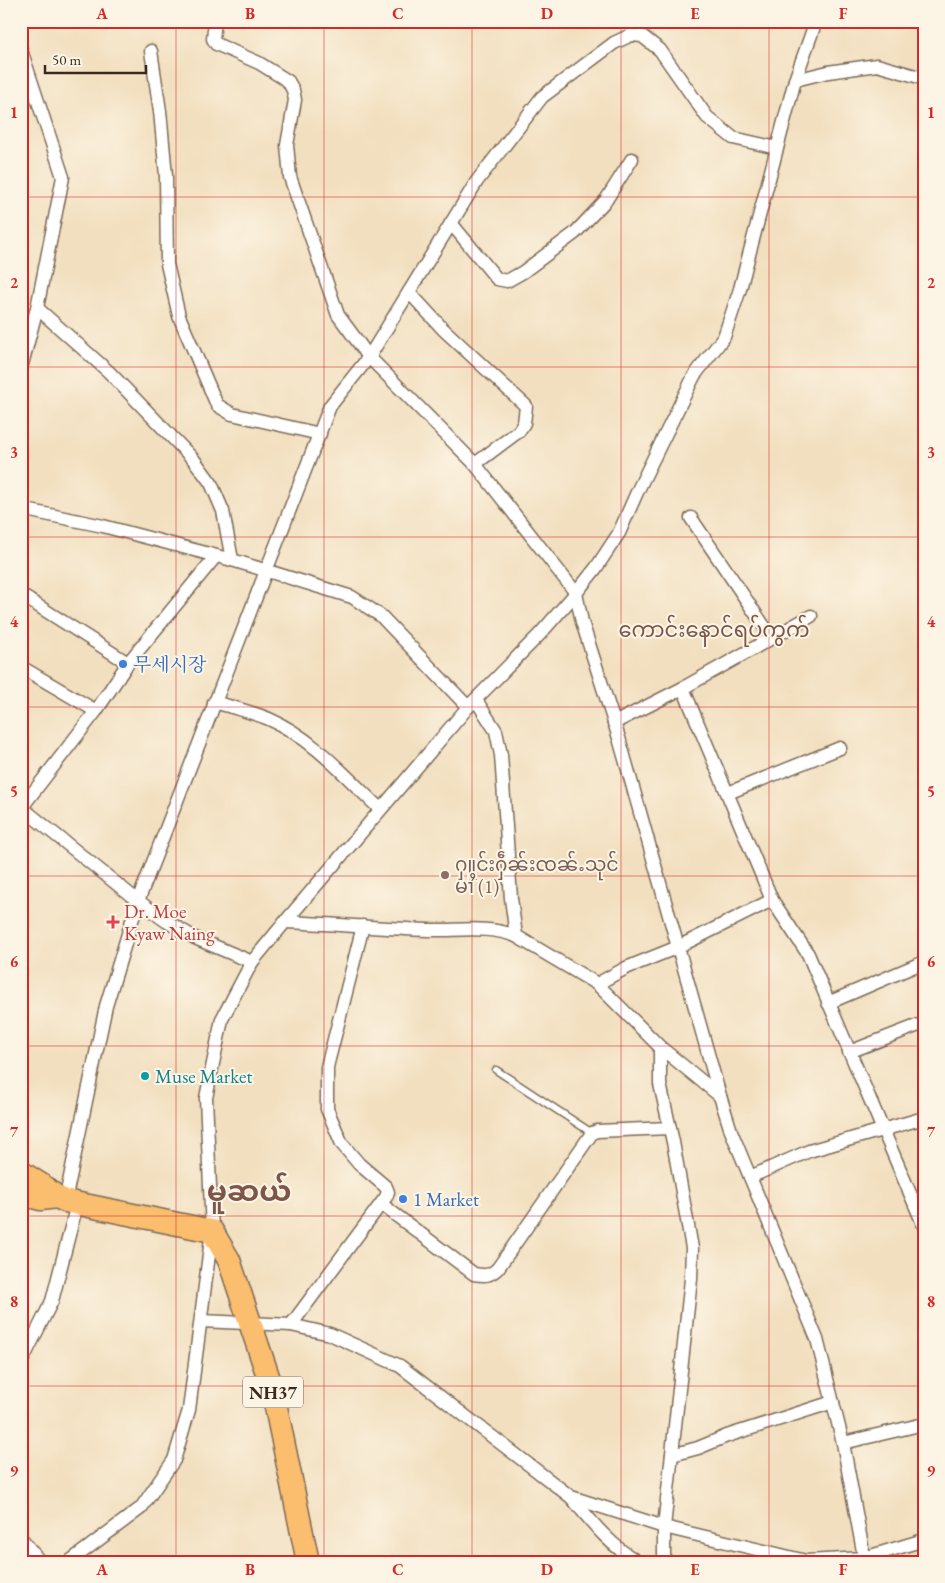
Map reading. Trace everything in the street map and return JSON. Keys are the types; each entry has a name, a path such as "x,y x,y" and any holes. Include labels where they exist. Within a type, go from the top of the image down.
{"highway":[{"path":"21,1172 66,1200"},
{"path":"21,1194 66,1200 212,1231"},
{"name":"NH37","path":"212,1231 229,1260 272,1388 308,1562"}],"street":[{"path":"216,21 213,38 216,44 259,63 288,81 293,90 294,100 286,145 290,177 338,315 369,357 475,464 576,593 582,622 614,723 720,1096 731,1130 817,1339 843,1443 865,1560"},
{"path":"70,1562 141,1508 174,1460 189,1410 212,1231 206,1098 222,1019 252,962 472,703 540,634 576,593 596,568 619,533 694,376 724,337 740,289 795,80 816,21"},
{"path":"21,1362 52,1302 66,1200 106,1006 138,901 330,406 369,357 477,180 542,97 614,43 631,35 642,36 660,50 707,117 733,138 777,148"},
{"path":"21,50 63,177 37,308 21,368"},
{"path":"151,51 160,111 166,176 167,264 179,316 217,405 232,414 320,434"},
{"path":"795,80 828,72 877,65 919,77 924,81"},
{"path":"451,223 497,279 506,281 524,272 575,233 606,200 632,159"},
{"path":"409,292 443,329 526,406 524,423 519,431 475,464"},
{"path":"37,308 109,372 194,460 210,483 223,512 232,560"},
{"path":"21,509 103,526 232,560 352,598 381,616 472,703 496,731 501,755 511,898 516,936"},
{"path":"691,518 772,638"},
{"path":"216,556 128,663 96,711 21,807 138,901 166,921 195,938 252,962"},
{"path":"21,595 128,663"},
{"path":"614,723 683,688 811,616"},
{"path":"21,667 96,711"},
{"path":"683,688 772,900 808,954 924,1226"},
{"path":"214,702 270,719 299,736 318,750 380,809"},
{"path":"728,793 840,748"},
{"path":"597,984 626,968 678,948 772,900"},
{"path":"285,922 428,930 483,929 506,932 597,984 660,1047 720,1096"},
{"path":"291,1325 388,1192 386,1187 359,1164 342,1144 327,1110 327,1068 363,926"},
{"path":"828,1003 924,962"},
{"path":"849,1052 924,1023"},
{"path":"660,1047 660,1084 692,1248 691,1279 664,1527 664,1562"},
{"path":"750,1177 809,1151 924,1118"},
{"path":"381,1204 474,1274 485,1276 492,1274 592,1133 597,1131 670,1128"},
{"path":"201,1321 291,1325 330,1334 400,1366 571,1496 600,1532 624,1554 638,1562"},
{"path":"672,1455 833,1402"},
{"path":"843,1443 924,1424"},
{"path":"571,1496 664,1527 806,1561 865,1560 924,1540"},
{"path":"21,1538 40,1562"}],"lane":[{"path":"496,1070 592,1133"}],"place":[{"name":"무세시장","path":"123,664"},
{"name":"ႁူင်းႁဵၼ်းၸၼ်ႉသုင် မၢႆ (1)","path":"445,875"},
{"name":"Dr. Moe Kyaw Naing","path":"113,922"},
{"name":"Muse Market","path":"145,1076"},
{"name":"1 Market","path":"403,1199"}],"district":[{"name":"ကောင်းနောင်ရပ်ကွက်","path":"714,629"},
{"name":"မူဆယ်","path":"249,1191"}]}
